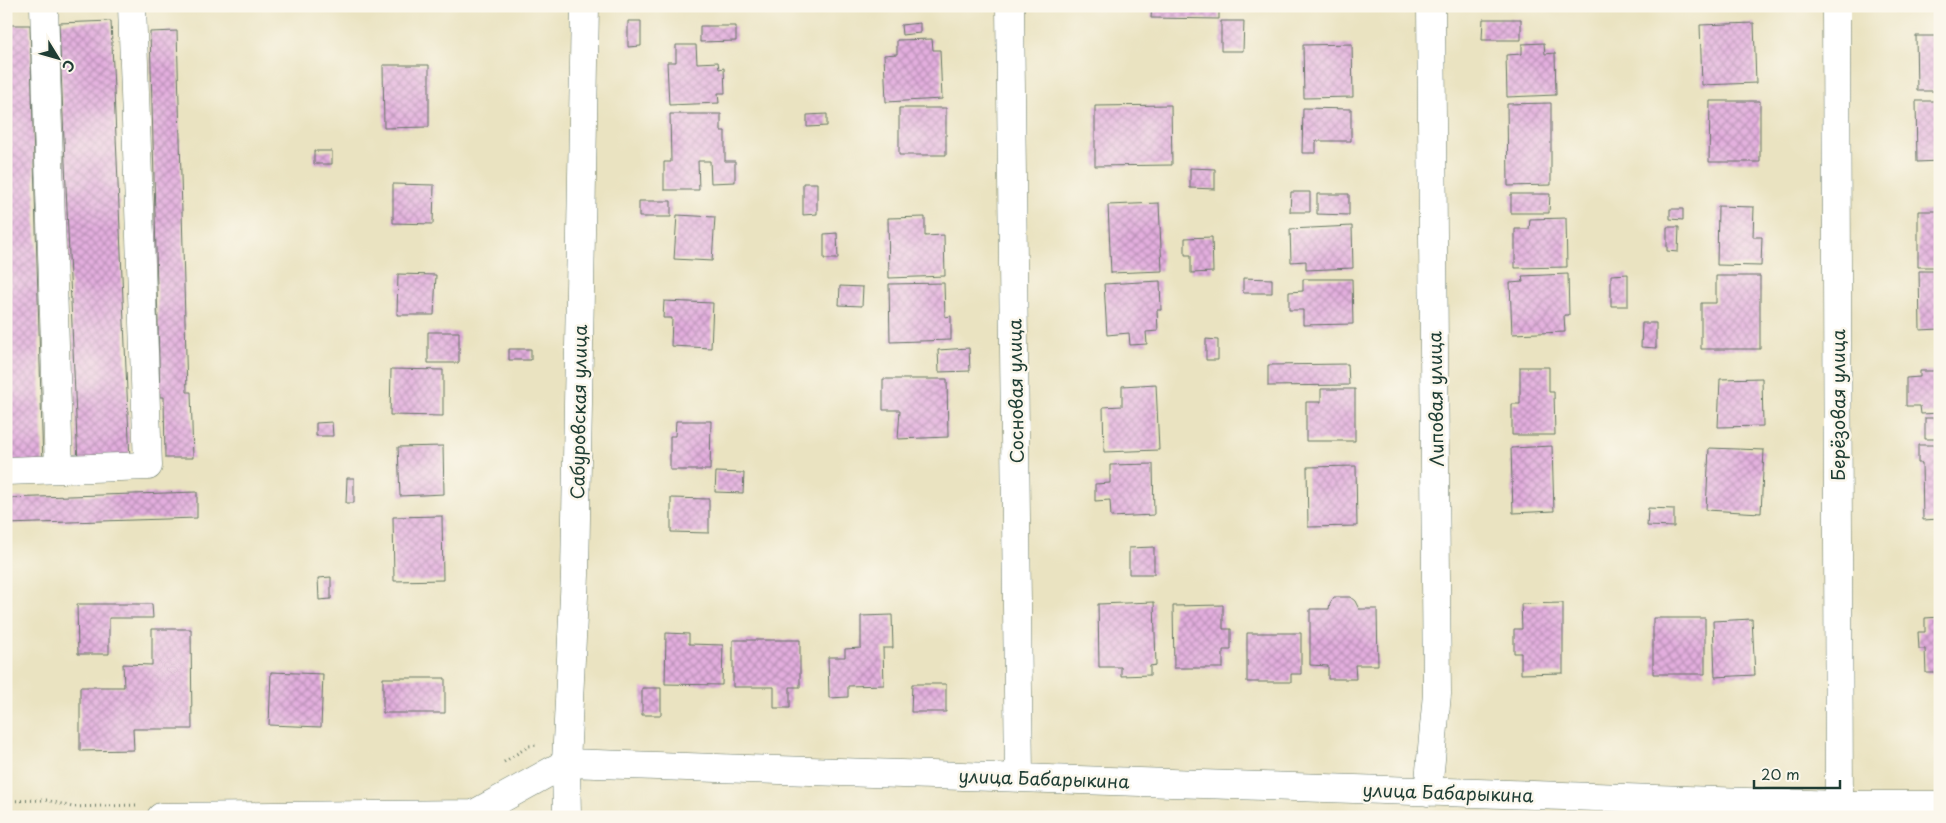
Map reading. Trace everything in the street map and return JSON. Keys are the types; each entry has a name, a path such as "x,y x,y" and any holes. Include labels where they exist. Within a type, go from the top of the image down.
{"street":[{"path":"44,6 59,469"},
{"path":"6,471 148,466 132,6"},
{"name":"Сабуровская улица","path":"566,817 566,763 575,575 585,6"},
{"name":"Сосновая улица","path":"1010,6 1019,777"},
{"name":"Липовая улица","path":"1428,792 1437,694 1431,6"},
{"name":"Берёзовая улица","path":"1836,6 1839,804"},
{"path":"160,817 474,814 566,763"},
{"name":"улица Бабарыкина","path":"566,763 1428,792 1839,804 1940,805"}],"building":[{"path":"1152,6 1219,6 1219,19 1151,18"},
{"path":"1483,19 1521,19 1521,40 1482,40"},
{"path":"111,21 130,461 78,464 59,23"},
{"path":"628,21 641,21 641,46 628,47"},
{"path":"1221,21 1244,21 1243,51 1221,51"},
{"path":"920,23 920,33 902,35 901,25"},
{"path":"1754,23 1756,83 1702,85 1700,25"},
{"path":"6,25 30,25 43,466 6,467"},
{"path":"700,26 736,26 736,41 700,42"},
{"path":"177,31 187,392 191,392 193,458 165,458 164,397 160,397 150,32"},
{"path":"1916,36 1940,36 1940,91 1917,91"},
{"path":"932,39 933,50 940,50 942,99 886,102 884,55 897,54 897,40"},
{"path":"1544,43 1545,54 1555,53 1556,95 1507,97 1506,55 1522,54 1522,44"},
{"path":"1352,44 1353,97 1304,98 1303,45"},
{"path":"676,45 696,45 697,63 718,62 719,69 724,68 725,93 718,93 719,103 669,105 667,62 676,62"},
{"path":"383,65 429,65 429,127 384,128"},
{"path":"1710,101 1760,101 1760,162 1709,162"},
{"path":"1916,101 1940,101 1940,161 1917,162"},
{"path":"1551,103 1551,185 1508,186 1507,104"},
{"path":"1171,105 1172,165 1095,166 1095,106"},
{"path":"899,108 946,108 946,155 899,155"},
{"path":"1303,108 1351,109 1351,141 1316,141 1316,153 1302,153"},
{"path":"670,114 721,114 721,131 725,131 725,161 735,161 735,182 711,183 710,161 698,161 699,190 664,190 664,162 671,162"},
{"path":"827,114 827,126 807,127 807,115"},
{"path":"314,151 332,151 332,164 314,164"},
{"path":"1190,168 1215,169 1215,189 1190,188"},
{"path":"803,183 817,183 817,214 803,215"},
{"path":"393,184 434,185 433,224 393,223"},
{"path":"1291,192 1310,192 1310,212 1290,212"},
{"path":"1317,194 1349,194 1349,215 1317,214"},
{"path":"1511,194 1550,194 1549,213 1511,213"},
{"path":"639,201 671,201 671,217 639,217"},
{"path":"1159,203 1162,271 1111,273 1108,205"},
{"path":"1718,206 1754,207 1753,237 1762,237 1761,266 1717,265"},
{"path":"1670,209 1683,209 1683,220 1670,219"},
{"path":"1918,211 1940,211 1940,267 1918,267"},
{"path":"677,215 715,217 712,261 674,259"},
{"path":"925,217 925,236 944,235 945,276 889,278 888,218"},
{"path":"1566,218 1567,267 1515,268 1515,229 1529,229 1530,219"},
{"path":"1352,226 1353,268 1306,270 1306,261 1291,262 1290,229"},
{"path":"1667,227 1679,227 1678,252 1667,251"},
{"path":"837,233 838,259 824,259 824,234"},
{"path":"1212,237 1213,272 1191,273 1191,255 1185,255 1185,238"},
{"path":"1919,271 1940,271 1940,329 1920,330"},
{"path":"398,274 436,275 434,315 397,315"},
{"path":"1568,274 1569,315 1564,315 1565,332 1512,334 1510,283 1523,282 1522,276"},
{"path":"1628,274 1628,306 1611,306 1611,275"},
{"path":"1716,276 1760,276 1760,349 1701,349 1701,303 1716,303"},
{"path":"1243,278 1272,279 1272,293 1243,293"},
{"path":"1303,279 1352,279 1353,324 1303,325 1303,310 1289,310 1289,292 1303,291"},
{"path":"1160,281 1161,310 1157,310 1158,331 1146,332 1147,344 1130,345 1129,333 1107,335 1104,284"},
{"path":"944,283 945,317 951,316 951,340 890,342 889,284"},
{"path":"840,286 863,287 862,306 839,305"},
{"path":"664,301 713,303 711,348 671,346 672,318 663,318"},
{"path":"1642,323 1656,323 1656,348 1641,347"},
{"path":"428,332 459,332 459,363 428,363"},
{"path":"1206,339 1218,340 1218,360 1206,360"},
{"path":"969,348 970,371 939,372 938,350"},
{"path":"509,349 531,349 531,360 509,360"},
{"path":"1348,364 1349,385 1268,386 1268,365"},
{"path":"1520,367 1549,367 1549,392 1554,392 1555,435 1512,435 1512,404 1520,404"},
{"path":"391,369 443,370 443,416 390,415"},
{"path":"1920,371 1940,371 1940,413 1921,414 1920,406 1906,406 1906,378 1920,377"},
{"path":"1762,378 1763,426 1718,427 1720,379"},
{"path":"883,379 947,379 948,437 898,439 900,410 883,410"},
{"path":"1156,384 1159,450 1104,452 1103,407 1122,406 1122,386"},
{"path":"1321,389 1355,389 1355,441 1306,441 1306,402 1321,402"},
{"path":"1925,418 1940,418 1940,439 1925,439"},
{"path":"676,421 711,421 710,470 670,470 670,436 675,436"},
{"path":"332,422 333,436 316,436 316,423"},
{"path":"1918,445 1940,445 1940,519 1923,520 1922,463 1918,463"},
{"path":"443,446 444,494 400,496 398,447"},
{"path":"1552,446 1554,511 1513,513 1511,448"},
{"path":"1709,448 1764,450 1761,513 1706,510"},
{"path":"1153,464 1154,515 1111,517 1110,500 1095,501 1095,484 1110,483 1110,465"},
{"path":"1356,466 1357,526 1308,527 1307,467"},
{"path":"716,472 744,473 743,493 715,492"},
{"path":"347,478 354,478 354,503 346,503"},
{"path":"197,492 197,518 6,524 6,498"},
{"path":"671,498 709,499 709,533 671,532"},
{"path":"1648,508 1674,509 1674,527 1647,526"},
{"path":"442,516 443,580 394,581 393,517"},
{"path":"1154,547 1154,574 1129,574 1129,548"},
{"path":"331,577 331,599 319,600 318,578"},
{"path":"1334,597 1350,597 1355,601 1359,609 1377,609 1378,665 1355,665 1356,679 1328,679 1328,666 1310,665 1310,609 1329,609"},
{"path":"1154,602 1156,665 1150,666 1150,675 1121,676 1121,667 1099,667 1098,604"},
{"path":"1563,603 1563,673 1521,674 1521,653 1514,653 1514,629 1522,629 1521,604"},
{"path":"77,604 152,604 153,618 109,618 109,654 78,654"},
{"path":"1223,605 1223,629 1231,629 1231,650 1223,650 1223,668 1174,668 1173,606"},
{"path":"892,615 893,648 883,648 884,685 848,686 848,697 829,698 828,657 845,657 845,649 861,648 861,616"},
{"path":"1940,617 1940,673 1926,673 1925,649 1919,649 1918,632 1925,632 1925,618"},
{"path":"1653,618 1705,618 1705,674 1653,674"},
{"path":"1752,619 1755,675 1715,677 1713,621"},
{"path":"152,629 191,629 192,729 133,729 134,750 80,751 80,687 124,687 123,664 152,665"},
{"path":"666,633 689,634 689,644 723,645 722,685 665,684"},
{"path":"1247,633 1301,633 1301,674 1291,674 1291,682 1247,682"},
{"path":"733,640 800,640 800,687 790,687 790,708 774,708 774,687 733,687"},
{"path":"271,672 323,674 321,727 269,725"},
{"path":"383,678 445,678 445,713 383,713"},
{"path":"912,684 946,684 946,712 911,712"},
{"path":"642,688 661,688 661,715 642,715"}]}
